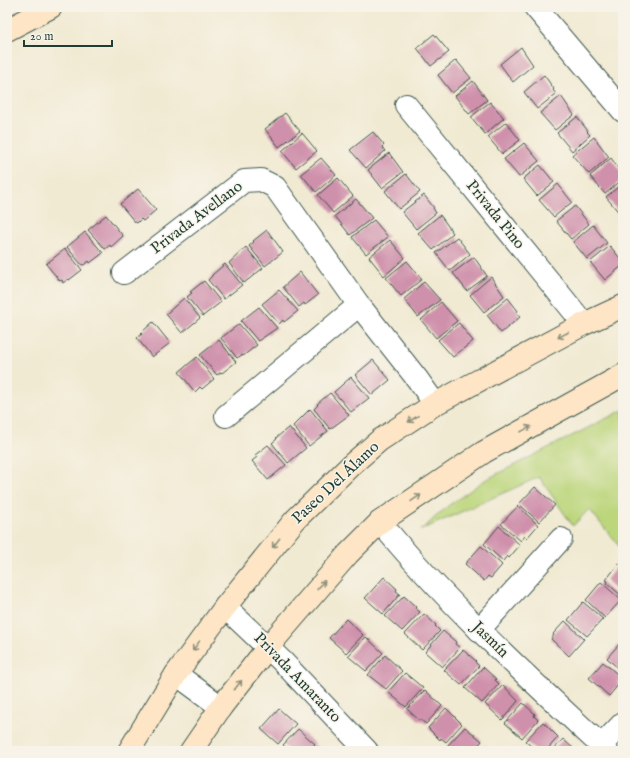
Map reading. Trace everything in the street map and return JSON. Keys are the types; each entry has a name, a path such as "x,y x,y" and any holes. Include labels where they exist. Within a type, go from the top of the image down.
{"street":[{"path":"7,30 51,7"},
{"path":"535,7 623,111"},
{"name":"Privada Pino","path":"406,105 584,324"},
{"name":"Privada Avellano","path":"124,273 244,181 261,180 275,187 359,305 435,404"},
{"path":"226,416 359,305"},
{"name":"Paseo Del Álamo","path":"129,751 176,674 226,607 295,520 380,440 435,404 584,324 623,306"},
{"path":"191,751 221,707 268,647 348,554 380,522 484,452 623,375"},
{"name":"Jasmín","path":"380,522 479,630 604,748"},
{"path":"479,630 561,539"},
{"name":"Privada Amaranto","path":"226,607 268,647 367,751"},
{"path":"176,674 221,707"},
{"path":"604,748 623,723"}],"green space":[{"path":"623,410 623,551 589,509 573,526 539,477 421,530 448,506 485,480"}],"building":[{"path":"434,34 449,52 431,66 417,48"},
{"path":"521,47 533,65 513,82 500,64"},
{"path":"456,60 471,78 452,93 438,75"},
{"path":"544,75 556,94 537,109 524,92"},
{"path":"473,81 487,100 469,114 455,96"},
{"path":"561,96 574,115 555,130 540,113"},
{"path":"490,102 504,118 485,134 471,117"},
{"path":"285,113 300,131 279,147 265,129"},
{"path":"577,117 590,135 572,151 557,133"},
{"path":"506,122 520,140 502,154 488,137"},
{"path":"373,132 384,145 382,147 385,151 366,168 350,150"},
{"path":"302,133 317,151 296,168 282,151"},
{"path":"594,137 609,157 589,174 572,155"},
{"path":"524,143 539,161 519,177 504,159"},
{"path":"389,153 403,172 382,188 368,170"},
{"path":"321,158 336,175 316,192 301,174"},
{"path":"611,158 623,175 623,179 605,194 590,176"},
{"path":"540,165 554,182 537,196 523,179"},
{"path":"406,174 420,192 399,209 385,191"},
{"path":"338,178 353,196 333,213 318,195"},
{"path":"623,183 623,213 621,215 606,197"},
{"path":"558,184 572,202 554,217 539,200"},
{"path":"138,189 156,210 143,221 141,219 137,223 120,204"},
{"path":"424,195 436,213 416,229 402,212"},
{"path":"356,199 372,218 350,235 335,216"},
{"path":"575,206 589,224 571,239 556,221"},
{"path":"106,215 123,236 111,247 110,245 105,249 88,230"},
{"path":"440,215 453,233 433,250 418,233"},
{"path":"374,220 388,237 366,254 352,237"},
{"path":"593,225 607,243 587,259 573,242"},
{"path":"267,230 283,252 265,266 249,246"},
{"path":"85,232 103,253 90,263 89,261 84,265 81,264 67,247"},
{"path":"457,237 470,254 450,271 436,253"},
{"path":"390,240 405,258 384,276 369,257"},
{"path":"610,246 623,262 623,265 605,280 590,262"},
{"path":"246,247 263,268 244,283 229,263"},
{"path":"65,249 82,270 63,283 62,280 60,281 46,264"},
{"path":"474,257 487,276 467,291 453,273"},
{"path":"407,261 422,279 401,296 386,278"},
{"path":"225,264 242,285 224,299 208,280"},
{"path":"300,272 318,295 305,305 304,303 299,307 283,287"},
{"path":"491,277 504,296 484,312 470,295"},
{"path":"204,281 221,302 203,316 187,297 192,293 190,292"},
{"path":"424,282 440,300 418,317 404,299"},
{"path":"279,290 298,311 279,324 262,304"},
{"path":"184,298 200,318 182,333 166,314"},
{"path":"508,298 518,311 516,312 520,317 501,333 487,315"},
{"path":"441,302 457,321 436,338 421,320"},
{"path":"259,307 277,328 258,341 241,321"},
{"path":"153,322 170,343 152,357 137,338"},
{"path":"459,323 473,341 453,357 438,340"},
{"path":"239,324 257,345 243,356 242,355 237,358 221,338"},
{"path":"219,340 236,362 217,375 200,355"},
{"path":"197,357 214,379 202,389 200,387 195,392 179,372"},
{"path":"373,360 390,380 372,395 355,375"},
{"path":"351,377 369,398 351,412 334,392"},
{"path":"330,393 349,415 330,429 314,409 318,405 317,404"},
{"path":"310,409 328,431 309,446 293,426"},
{"path":"289,427 306,448 288,463 272,443"},
{"path":"268,445 286,465 268,480 252,461 257,457 255,455"},
{"path":"535,487 555,505 539,522 519,504"},
{"path":"518,506 538,525 527,538 525,536 521,541 501,524"},
{"path":"499,526 520,545 509,558 507,556 503,561 484,544"},
{"path":"481,546 502,565 491,578 488,576 484,581 465,564"},
{"path":"619,563 623,566 623,597 607,583 608,581 606,580"},
{"path":"384,577 397,589 396,591 400,594 383,614 365,598"},
{"path":"601,582 621,600 605,618 586,600"},
{"path":"404,596 420,612 402,631 385,616"},
{"path":"583,602 603,619 587,636 568,620"},
{"path":"424,614 440,631 422,650 405,634"},
{"path":"346,619 363,635 346,653 329,638"},
{"path":"565,621 584,639 569,656 551,639 554,635 553,634"},
{"path":"443,631 456,642 455,644 460,648 442,667 425,652"},
{"path":"366,637 383,653 366,671 348,656"},
{"path":"621,642 623,644 623,673 607,658"},
{"path":"463,650 476,661 475,662 479,666 461,685 444,670"},
{"path":"385,655 402,671 386,689 368,675"},
{"path":"603,662 622,678 609,696 589,678"},
{"path":"483,667 496,679 495,680 499,684 482,703 465,688"},
{"path":"405,673 423,688 406,707 388,692"},
{"path":"503,685 518,701 502,720 485,704"},
{"path":"425,690 442,706 426,724 421,720 420,721 407,709"},
{"path":"523,703 535,714 534,716 538,720 522,738 505,723"},
{"path":"446,708 462,724 446,742 441,738 440,740 428,728"},
{"path":"279,709 296,724 278,744 261,729"},
{"path":"543,722 558,737 546,751 537,751 525,741"},
{"path":"465,727 482,741 473,751 452,751 447,746"},
{"path":"298,729 315,744 309,751 289,751 283,745"},
{"path":"563,739 576,751 552,751"},
{"path":"485,745 492,751 480,751"},
{"path":"318,746 323,751 314,751"}]}
